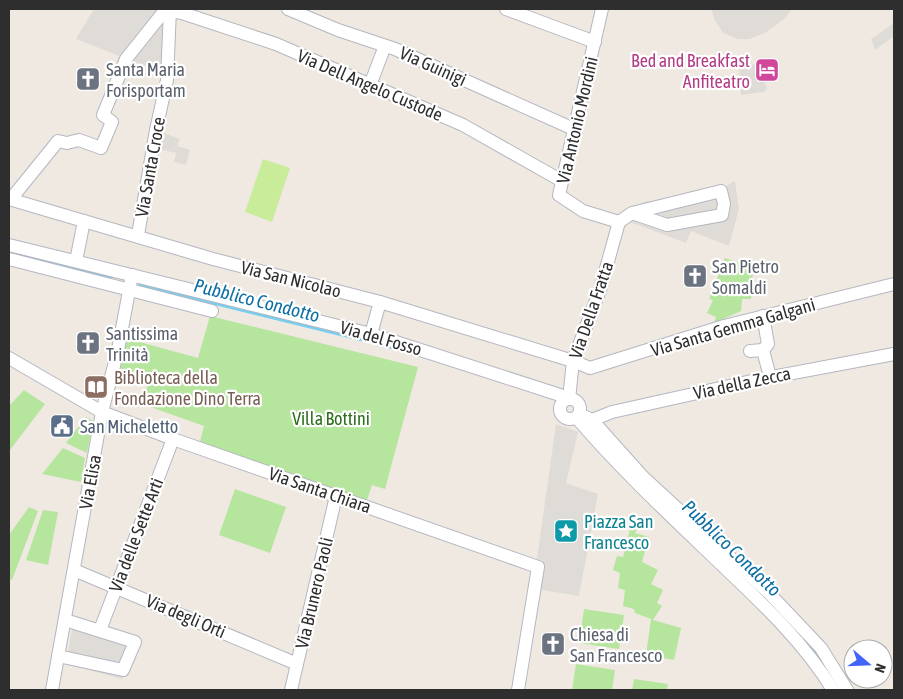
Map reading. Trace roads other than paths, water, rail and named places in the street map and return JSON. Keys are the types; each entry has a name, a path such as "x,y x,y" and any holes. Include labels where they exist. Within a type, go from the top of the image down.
{"street":[{"path":"10,199 58,141 67,143 79,140 100,148 112,122 103,115 126,59 168,9"},
{"name":"Via Dell Angelo Custode","path":"168,9 276,44 463,125 562,181"},
{"name":"Via Santa Croce","path":"138,235 156,130 167,80 168,9"},
{"name":"Via Guinigi","path":"288,9 338,30 385,46 576,130"},
{"path":"506,9 595,42"},
{"name":"Via Antonio Mordini","path":"602,9 576,130 559,195 566,202 583,211 619,222"},
{"path":"370,85 385,46"},
{"path":"619,222 632,213 721,191 724,204 722,215 667,225 632,213"},
{"name":"Via San Nicolao","path":"10,199 138,235 213,259 380,302 573,361"},
{"path":"76,261 84,221"},
{"name":"Via Della Fratta","path":"578,415 570,419 562,414 560,408 567,399 573,361 600,290 619,222"},
{"name":"Via del Fosso","path":"9,245 371,334 477,367 567,399"},
{"path":"9,259 212,311"},
{"name":"Via Elisa","path":"52,690 102,412 132,275"},
{"name":"Via Santa Gemma Galgani","path":"573,361 592,368 763,316 894,284"},
{"path":"371,334 380,302"},
{"path":"763,316 768,344 757,350 770,377"},
{"name":"Via della Zecca","path":"592,420 612,412 770,377 894,354"},
{"name":"Via Santa Chiara","path":"9,358 102,412 173,439 538,567 518,690"},
{"path":"578,415 592,420 643,477 764,597 811,657 833,690"},
{"path":"578,415 638,484 821,648 847,690"},
{"name":"Via delle Sette Arti","path":"100,630 173,439"},
{"name":"Via Brunero Paoli","path":"291,690 336,496"},
{"name":"Via degli Orti","path":"74,570 117,586 297,664"},
{"path":"58,656 123,670 135,642 65,620"}],"waterway":[{"name":"Pubblico Condotto","path":"18,254 112,277"},
{"name":"Pubblico Condotto","path":"140,285 367,341"},
{"name":"Pubblico Condotto","path":"379,344 400,350"},
{"name":"Pubblico Condotto","path":"800,635 819,656"}],"place":[{"name":"Bed and Breakfast Anfiteatro","path":"767,70"},
{"name":"Santa Maria Forisportam","path":"88,79"},
{"name":"San Pietro Somaldi","path":"695,276"},
{"name":"Santissima Trinità","path":"88,343"},
{"name":"Biblioteca della Fondazione Dino Terra","path":"96,387"},
{"name":"San Micheletto","path":"62,426"},
{"name":"Piazza San Francesco","path":"566,531"},
{"name":"Chiesa di San Francesco","path":"553,644"}],"park label":[{"name":"Villa Bottini","path":"331,418"}]}
